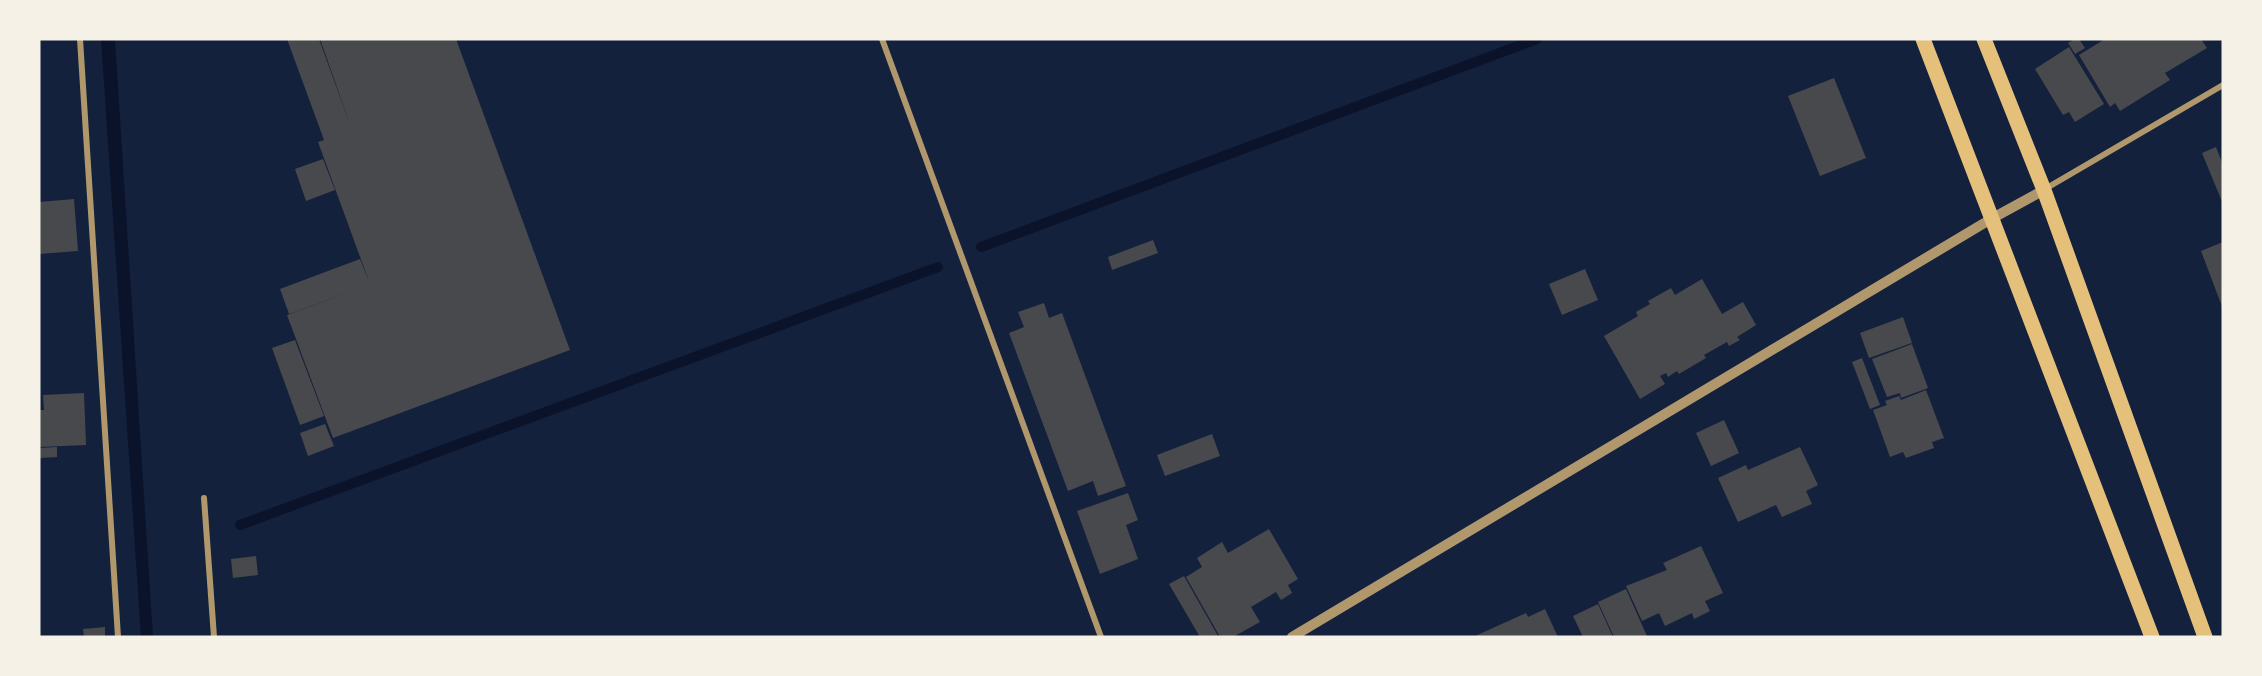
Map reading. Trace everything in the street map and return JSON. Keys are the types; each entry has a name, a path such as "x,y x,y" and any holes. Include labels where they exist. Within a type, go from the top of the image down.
{"main road":[{"path":"1923,39 2152,637"},
{"path":"1984,39 2044,190 2205,637"}],"street":[{"path":"80,39 118,637"},
{"path":"882,39 1101,637"},
{"path":"1292,637 1991,219 2223,85"},
{"path":"204,498 214,637"}],"water":[{"path":"101,39 115,39 153,637 141,637"}],"building":[{"path":"287,39 319,39 352,130 320,39 456,39 570,350 333,438 287,315 364,287 289,314 280,289 360,259 370,284 318,142 324,140"},
{"path":"2079,39 2085,48 2075,54 2068,43"},
{"path":"2105,39 2201,39 2207,48 2165,73 2170,80 2120,111 2115,103 2110,107 2079,55"},
{"path":"2069,47 2104,104 2075,122 2069,112 2063,115 2035,69"},
{"path":"1834,78 1866,158 1820,176 1788,96"},
{"path":"2216,147 2223,165 2223,204 2202,153"},
{"path":"323,159 335,190 306,201 295,169"},
{"path":"74,199 78,251 39,254 39,202"},
{"path":"1153,240 1158,253 1112,270 1108,257"},
{"path":"2223,242 2223,309 2201,251"},
{"path":"1585,269 1598,300 1562,315 1549,284"},
{"path":"1702,279 1722,314 1743,302 1756,325 1737,337 1740,340 1729,346 1727,342 1704,355 1706,358 1679,374 1677,371 1668,377 1666,373 1660,376 1665,384 1640,399 1604,336 1638,316 1636,312 1650,304 1648,301 1671,288 1675,295"},
{"path":"1044,303 1049,318 1062,313 1126,486 1098,496 1093,481 1068,491 1009,333 1024,327 1018,312"},
{"path":"1903,317 1912,343 1869,358 1860,333"},
{"path":"295,340 324,416 300,425 272,348"},
{"path":"1912,344 1928,388 1901,398 1900,393 1887,397 1872,359"},
{"path":"1862,358 1880,405 1870,409 1852,362"},
{"path":"1926,390 1944,438 1932,442 1934,448 1906,458 1903,452 1890,457 1873,410 1887,405 1885,401 1899,396 1901,400"},
{"path":"84,393 86,445 39,447 39,410 44,410 43,395"},
{"path":"1724,420 1739,453 1711,466 1696,433"},
{"path":"325,424 334,446 308,456 300,433"},
{"path":"1212,434 1220,456 1165,476 1157,455"},
{"path":"57,447 57,457 39,458 39,448"},
{"path":"1800,447 1818,485 1806,491 1812,504 1782,517 1776,505 1738,522 1718,478 1746,465 1748,470"},
{"path":"1128,493 1138,520 1126,525 1138,559 1100,574 1077,511"},
{"path":"1269,529 1298,579 1288,585 1292,593 1281,600 1276,592 1251,607 1260,622 1233,637 1220,637 1186,577 1202,567 1197,558 1222,542 1228,553"},
{"path":"1701,546 1723,593 1705,601 1710,611 1694,619 1692,613 1665,626 1659,613 1642,621 1626,586 1667,570 1663,563"},
{"path":"256,556 258,575 233,578 231,559"},
{"path":"1184,576 1218,636 1200,637 1169,584"},
{"path":"1626,589 1647,636 1614,637 1598,602"},
{"path":"1598,604 1613,637 1583,637 1573,616"},
{"path":"1545,609 1558,637 1473,637 1526,613 1528,617"},
{"path":"105,627 105,637 84,637 83,629"}],"waterway":[{"path":"981,247 1537,39"},
{"path":"240,525 938,267"}]}
